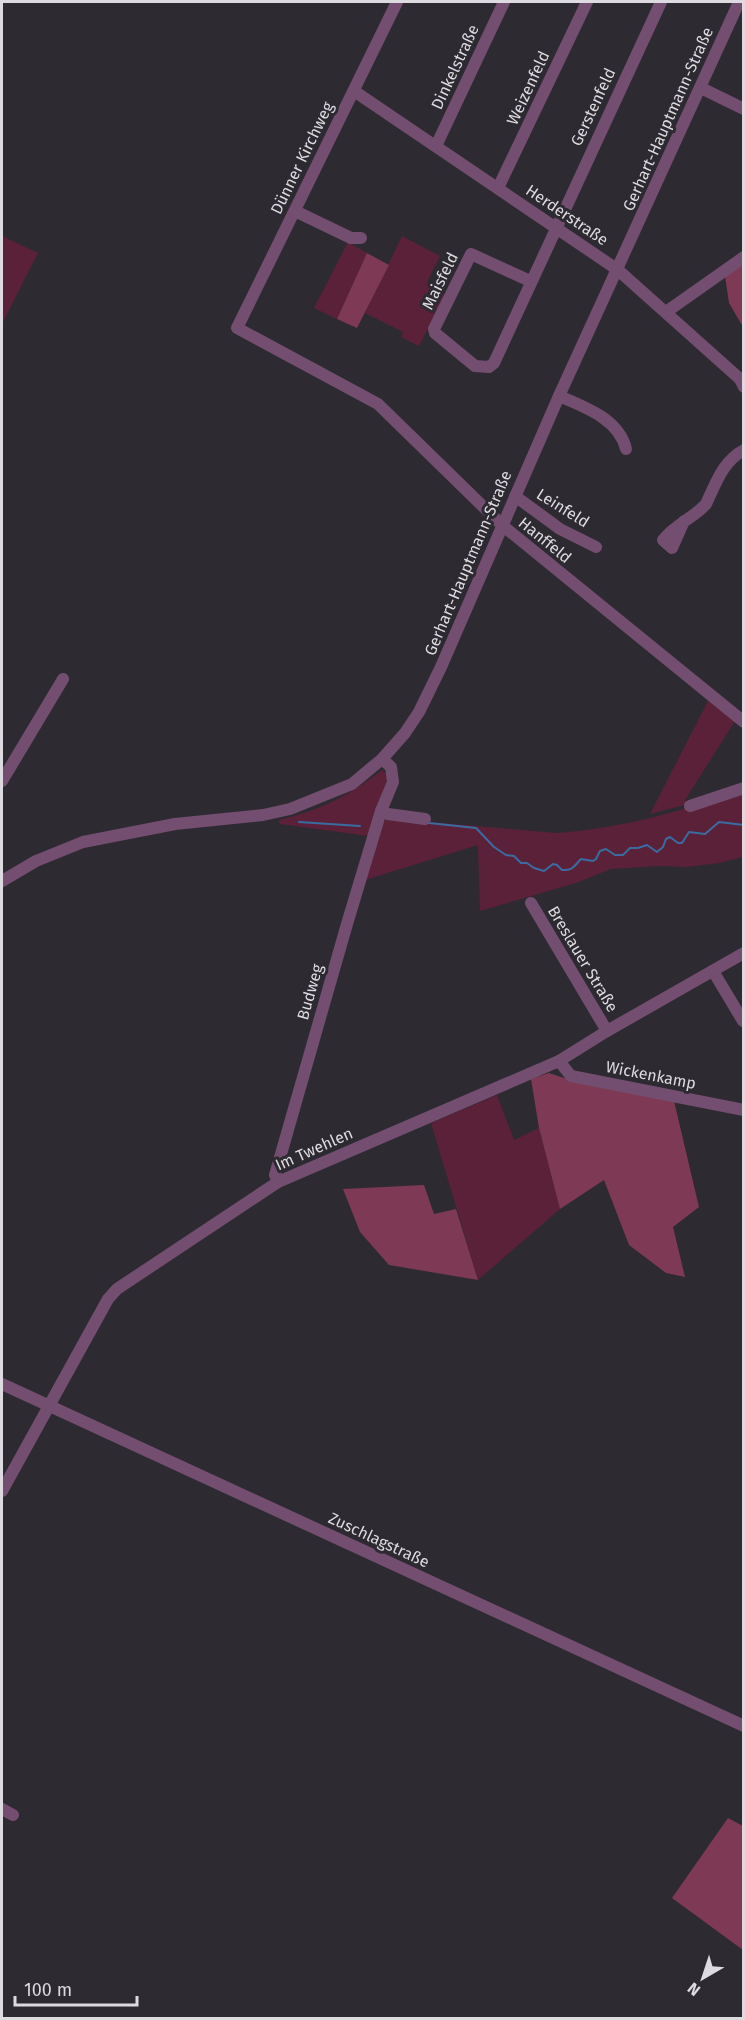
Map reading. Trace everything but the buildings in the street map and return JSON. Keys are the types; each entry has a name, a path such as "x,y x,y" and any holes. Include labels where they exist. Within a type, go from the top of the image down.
{"street":[{"name":"Dünner Kirchweg","path":"237,328 397,2"},
{"name":"Dinkelstraße","path":"436,146 504,2"},
{"name":"Weizenfeld","path":"498,188 587,2"},
{"name":"Gerstenfeld","path":"556,227 661,2"},
{"name":"Gerhart-Hauptmann-Straße","path":"2,881 36,861 83,842 175,824 290,809 352,784 382,759 405,733 419,712 441,667 514,496 739,2"},
{"path":"701,88 744,109"},
{"name":"Herderstraße","path":"354,91 618,270 740,379 744,387"},
{"path":"295,211 351,238 361,238"},
{"name":"Maisfeld","path":"530,281 471,254 434,329 435,333 475,366 489,367 494,363 556,227"},
{"path":"666,312 744,257"},
{"name":"Hanffeld","path":"237,328 378,404 502,525 744,722"},
{"path":"559,396 597,413 623,436 626,449"},
{"path":"684,521 706,504 728,462 744,450"},
{"name":"Leinfeld","path":"514,496 560,529 596,547"},
{"path":"2,781 63,679"},
{"name":"Budweg","path":"278,1182 275,1175 381,811 393,782 391,767 382,759"},
{"path":"690,806 744,788"},
{"path":"381,811 425,819"},
{"name":"Breslauer Straße","path":"531,903 607,1031"},
{"name":"Im Twehlen","path":"2,1491 108,1299 117,1289 278,1182 559,1061 744,953"},
{"path":"713,971 743,1021"},
{"name":"Wickenkamp","path":"559,1061 570,1076 744,1110"},
{"name":"Zuschlagstraße","path":"2,1384 744,1726"},
{"path":"2,1809 13,1815"}],"shaded area":[{"path":"2,236 38,253 2,324"},
{"path":"402,236 440,256 427,282 445,295 419,346 401,337 403,332 365,313"},
{"path":"348,242 367,253 337,319 314,308"},
{"path":"367,253 389,265 357,328 337,319"},
{"path":"743,263 743,327 729,303 725,276"},
{"path":"709,699 735,721 685,800 688,804 650,814"},
{"path":"382,770 388,776 368,836 280,824 279,820 321,807 346,794"},
{"path":"743,791 743,857 719,863 687,867 611,869 576,883 480,911 478,845 365,880 380,829 386,818 556,833 628,823"},
{"path":"549,1073 573,1081 674,1101 699,1207 673,1227 685,1277 666,1273 629,1245 604,1180 560,1209 539,1128 531,1079"},
{"path":"497,1095 514,1140 539,1128 560,1209 478,1280 431,1123"},
{"path":"424,1185 434,1214 456,1209 478,1280 389,1265 360,1232 343,1189"},
{"path":"728,1818 743,1826 743,1950 672,1898"}],"waterway":[{"path":"299,822 360,826"},
{"path":"429,823 476,828 494,847 506,855 514,856 521,863 527,863 544,871 553,864 562,870 569,870 581,859 593,861 600,851 606,849 615,855 623,855 630,848 647,845 657,852 670,837 682,843 689,832 705,834 719,822 744,825"}]}
